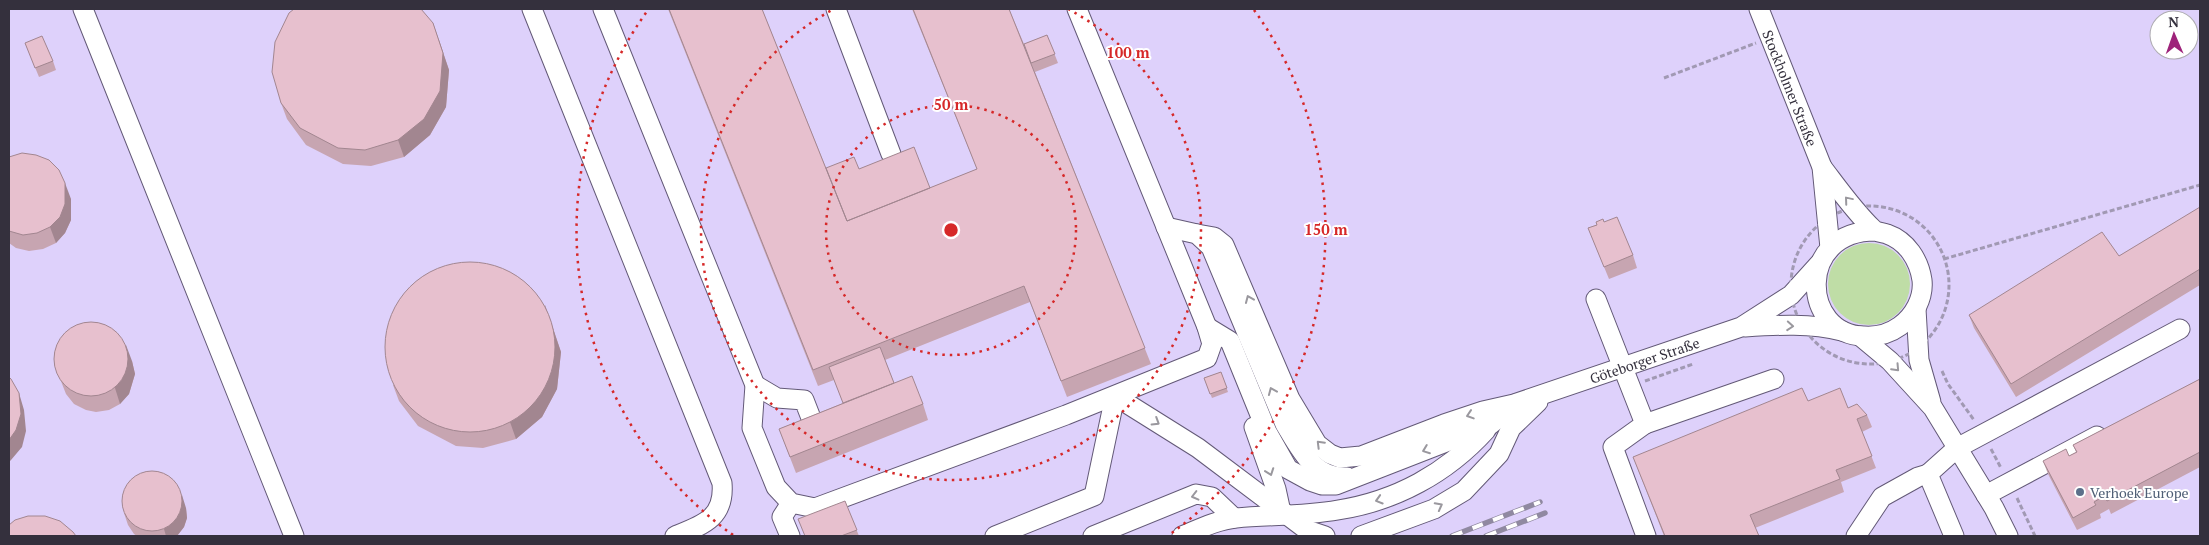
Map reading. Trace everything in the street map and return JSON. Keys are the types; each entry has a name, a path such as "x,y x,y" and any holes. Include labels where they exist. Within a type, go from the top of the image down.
{"street":[{"path":"83,9 294,536"},
{"path":"532,9 722,483 722,503 718,512 695,528 675,536"},
{"path":"603,9 755,385 752,428 776,488 791,502 816,508 1115,396 1207,358 1226,365 1232,375 1251,419 1284,514"},
{"path":"836,9 892,154"},
{"path":"1077,9 1207,327 1212,344 1207,358"},
{"name":"Stockholmer Straße","path":"1758,9 1822,167 1854,208 1875,231"},
{"name":"Stockholmer Straße","path":"1822,167 1818,223 1830,248"},
{"name":"Göteborger Straße","path":"1166,226 1214,237 1224,245 1290,399 1318,444 1330,454 1340,458 1361,456 1452,421 1548,393 1741,327 1791,296 1819,264"},
{"name":"Stockholmer Straße","path":"1853,334 1877,336 1892,332 1906,322 1916,309 1920,297 1922,284 1916,259 1899,240 1875,231 1849,234 1830,248 1819,264 1816,277 1819,303 1825,314 1890,361 1933,408 1986,495 2008,536"},
{"path":"1197,234 1211,247 1286,424 1298,446 1312,466 1329,475 1343,477 1361,475"},
{"path":"1596,299 1645,424"},
{"name":"Stockholmer Straße","path":"1916,309 1918,347 1922,372 1933,408"},
{"name":"Göteborger Straße","path":"1741,327 1776,325 1805,334 1824,326 1853,334"},
{"path":"1207,327 1230,341 1267,432 1288,469 1310,481 1322,485 1336,485 1490,426"},
{"path":"1856,536 1882,497 1918,476 1928,474 1957,448 2180,329"},
{"path":"1646,536 1612,446 1645,424 1774,379"},
{"path":"755,385 777,398 804,400 811,418"},
{"path":"1361,536 1434,509 1464,491 1499,454 1511,428 1548,393"},
{"path":"1115,396 1198,448 1307,530 1325,536"},
{"path":"995,536 1094,496 1115,396"},
{"path":"1182,536 1212,524 1234,518 1339,510 1404,491 1428,480 1474,443 1490,426 1517,403"},
{"path":"1986,495 2113,427"},
{"path":"1928,474 1954,536"},
{"path":"1092,536 1196,494 1212,497 1234,518"},
{"path":"790,536 782,517 791,502"}],"path":[{"path":"1750,35 1757,53"},
{"path":"1664,78 1744,48"},
{"path":"1944,259 2200,185"},
{"path":"1873,206 1892,209 1909,216 1924,228 1936,242 1944,259 1949,278 1948,297 1943,315 1933,332 1918,347 1890,361 1858,362 1842,359 1805,334 1791,296 1791,284 1795,260 1803,244 1818,223 1840,211 1854,208 1873,206"},
{"path":"1805,334 1815,341"},
{"path":"1631,386 1699,361"}],"shaded area":[{"path":"9,9 2200,9 2200,536 9,536"}],"green space":[{"path":"1869,243 1885,246 1898,255 1907,268 1910,284 1907,300 1898,313 1885,322 1869,325 1853,322 1840,313 1831,300 1828,284 1831,268 1840,255 1853,246"}],"building":[{"path":"294,9 421,9 433,23 443,53 440,91 424,119 398,140 365,150 338,148 300,128 281,103 272,72 275,42 289,13"},
{"path":"669,9 762,9 847,221 977,169 913,9 1009,9 1145,348 1061,381 1024,286 813,370"},
{"path":"1047,35 1055,54 1031,63 1024,44"},
{"path":"42,36 53,61 35,68 25,43"},
{"path":"914,147 930,188 847,221 826,168 854,157 859,169"},
{"path":"22,153 36,155 49,160 59,170 65,183 65,204 60,217 50,227 37,233 23,235 9,231 9,157"},
{"path":"2200,207 2200,269 2011,384 1969,315 2102,232 2119,256"},
{"path":"1617,217 1633,255 1604,267 1588,228 1597,225 1596,222 1603,219 1604,222"},
{"path":"470,262 495,266 510,272 530,287 545,307 551,322 555,347 551,372 545,387 530,407 510,422 495,428 470,432 445,428 430,422 410,407 395,387 389,372 385,347 389,322 395,307 410,287 430,272 445,266"},
{"path":"91,322 105,325 117,333 125,345 128,359 125,373 117,385 105,393 91,396 77,393 65,385 57,373 54,359 57,345 65,333 77,325"},
{"path":"880,347 894,383 843,403 829,367"},
{"path":"1221,372 1227,388 1210,394 1204,378"},
{"path":"912,376 923,404 790,457 779,429"},
{"path":"9,377 19,393 21,414 16,430 9,440"},
{"path":"2200,379 2200,452 2107,501 2104,496 2094,502 2096,505 2073,518 2043,461 2066,449 2069,456 2077,452 2073,445"},
{"path":"1802,388 1808,401 1840,388 1848,408 1857,404 1867,415 1857,419 1872,456 1836,470 1840,479 1750,515 1759,536 1665,536 1633,457"},
{"path":"146,471 158,471 169,476 177,484 182,495 180,513 169,526 158,531 146,531 135,526 127,518 122,507 122,495 127,484 135,476"},
{"path":"845,501 857,530 841,536 805,536 798,519"},
{"path":"28,516 45,516 60,521 76,536 9,536 9,525 15,520"}],"railway":[{"path":"1452,536 1540,502"},
{"path":"1486,536 1545,513"}],"place":[{"name":"Verhoek Europe","path":"2080,492"}]}
